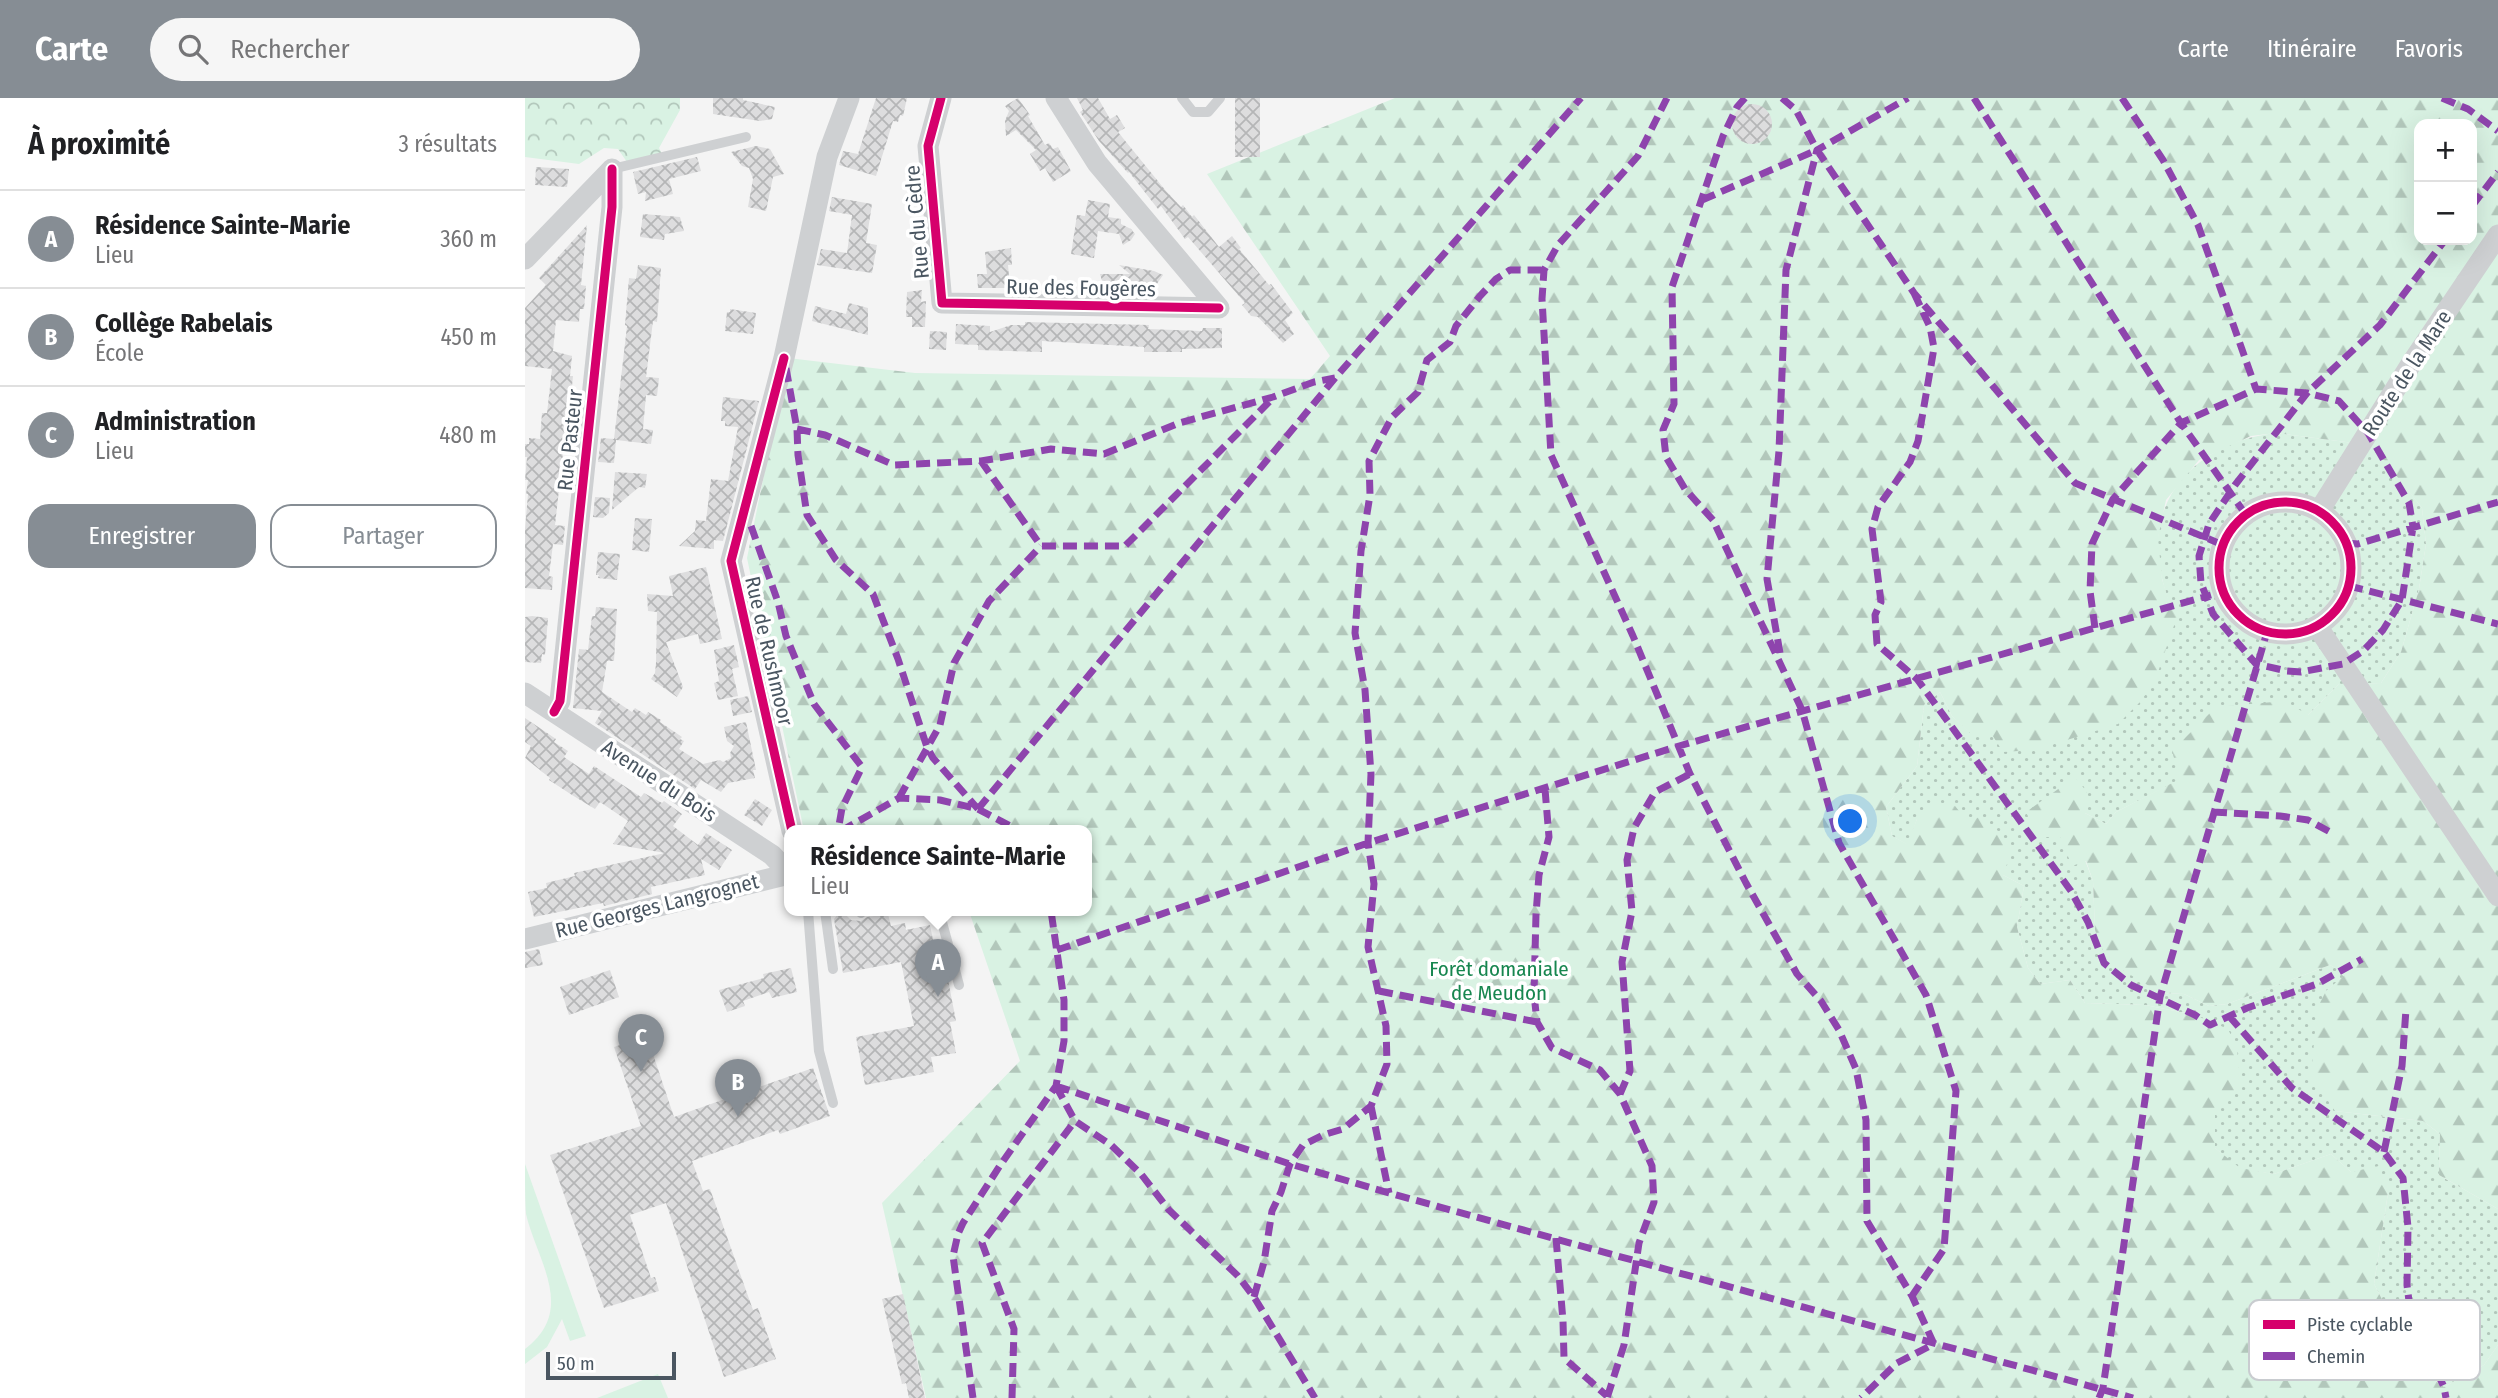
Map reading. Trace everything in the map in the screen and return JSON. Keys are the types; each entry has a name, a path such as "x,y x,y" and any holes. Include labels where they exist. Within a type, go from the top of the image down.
{"street":[{"name":"Rue de Rushmoor","path":"791,825 731,561 784,358 827,157 849,98"},
{"name":"Rue du Cèdre","path":"941,98 928,146 942,303"},
{"name":"Rue des Fougères","path":"942,303 1219,308 1097,163 1056,98"},
{"path":"525,259 612,169"},
{"name":"Rue Pasteur","path":"554,712 560,701 562,688 612,207 612,169"},
{"name":"Route de la Mare","path":"2319,511 2411,364 2498,235"},
{"path":"2282,502 2301,504 2319,511 2335,525 2346,544 2351,564 2349,586 2337,608 2317,626 2293,634 2267,632 2248,623 2232,609 2222,590 2219,561 2231,529 2246,515 2263,506 2282,502"},
{"path":"2317,626 2498,896"},
{"name":"Avenue du Bois","path":"525,693 772,855 784,868"},
{"name":"Rue Georges Langrognet","path":"525,939 784,874"}],"lane":[{"path":"1182,98 1193,112 1208,112 1220,98"},
{"path":"612,169 746,137"},
{"path":"808,916 818,1051 833,1103"},
{"path":"826,916 833,969"},
{"path":"940,916 958,985"}],"green space":[{"path":"525,98 680,98 680,110 659,148 663,156 627,162 618,149 604,148 579,164 525,157"},
{"name":"Forêt domaniale de Meudon","path":"1395,98 2498,98 2498,1209 2439,1175 2440,1134 2423,1121 2335,1111 2311,1076 2317,1009 2326,991 2346,974 2330,965 2227,1004 2209,1006 2184,994 2161,993 2107,961 2095,930 2093,881 2086,861 2072,866 2060,837 2038,837 2026,812 2075,777 2087,792 2085,813 2106,824 2116,812 2180,779 2172,751 2216,707 2285,701 2308,715 2339,684 2381,683 2401,652 2419,589 2426,544 2422,508 2376,450 2346,442 2276,433 2251,436 2199,460 2166,500 2158,538 2162,579 2170,605 2178,614 2157,675 2142,700 2118,724 2035,750 2003,752 1991,733 1971,734 1952,716 1940,692 1924,705 1917,766 1886,807 1892,836 1907,844 1917,819 1937,803 1955,806 1968,822 1979,817 1997,830 2011,853 2003,875 2024,886 2017,927 2028,968 2040,984 2070,980 2085,1003 2145,1005 2195,1015 2228,1029 2237,1048 2240,1087 2215,1106 2215,1148 2240,1168 2274,1174 2331,1154 2351,1172 2379,1166 2388,1193 2374,1284 2382,1300 2249,1300 2249,1380 2434,1380 2444,1387 2457,1380 2480,1380 2480,1367 2498,1345 2498,1398 926,1398 882,1203 1020,1061 971,916 1092,916 1092,825 803,825 747,558 788,358 915,373 1310,379 1330,356 1207,174"},
{"path":"2276,433 2346,442 2377,450 2422,508 2426,544 2419,589 2401,652 2381,683 2339,684 2308,715 2116,812 2106,824 2085,813 2060,836 2085,860 2093,881 2095,930 2161,993 2184,994 2209,1006 2227,1004 2330,965 2347,974 2326,991 2335,1111 2423,1121 2440,1134 2439,1175 2498,1209 2498,1345 2480,1367 2480,1300 2382,1300 2374,1284 2388,1193 2351,1172 2331,1154 2274,1174 2240,1169 2215,1148 2215,1105 2195,1015 2145,1005 2085,1003 2070,980 2040,984 2028,968 2017,927 2024,886 2003,875 1968,822 1917,819 1908,845 1892,836 1886,807 1917,766 1924,705 1940,692 1952,716 1971,733 1991,733 2170,606 2161,572 2158,537 2162,515 2171,495 2197,464 2234,443"},
{"path":"525,1164 586,1336 570,1341 562,1319 547,1347 525,1364 525,1349 540,1334 549,1318 551,1302 549,1284 526,1214"},
{"path":"658,1374 668,1398 597,1398"},
{"path":"2434,1380 2457,1380 2444,1387"}],"building":[{"path":"713,98 743,98 775,107 772,119 760,121 713,114"},
{"path":"876,98 907,98 903,116 900,115 898,122 893,121 876,176 839,165 843,151 858,154"},
{"path":"1018,98 1045,145 1049,143 1053,149 1058,147 1071,171 1053,182 1045,168 1040,171 1030,154 1036,150 1016,130 1006,136 1005,121 1009,111 1005,106"},
{"path":"1077,98 1098,98 1110,119 1117,115 1125,128 1118,132 1166,191 1181,207 1183,205 1192,217 1194,215 1219,247 1232,236 1241,248 1239,249 1293,313 1285,320 1294,334 1283,343 1258,317 1251,316 1242,305 1245,303 1188,237 1185,239 1161,206 1158,209 1129,172 1099,141 1080,112 1083,110"},
{"path":"1235,98 1260,98 1260,157 1235,157"},
{"path":"1752,104 1766,110 1772,124 1766,138 1752,144 1738,138 1732,124 1738,110"},
{"path":"756,146 770,149 784,174 773,177 766,211 748,207 753,179 749,168 742,166 731,152"},
{"path":"697,157 701,171 669,179 673,194 645,201 646,192 638,194 633,172"},
{"path":"536,167 569,169 567,187 535,185"},
{"path":"832,197 872,204 866,243 877,245 872,273 817,265 821,249 847,253 852,215 829,211"},
{"path":"1088,200 1110,204 1108,217 1121,219 1121,224 1131,229 1135,234 1131,240 1123,245 1119,234 1098,231 1094,258 1071,254 1077,215 1085,216"},
{"path":"643,214 680,217 684,231 665,234 664,240 640,237"},
{"path":"587,225 581,285 586,286 584,309 580,309 579,322 556,320 553,351 572,356 570,376 573,376 567,438 565,437 555,525 565,526 563,545 553,544 549,576 553,577 552,590 525,588 528,480 525,480 525,444 529,444 529,438 540,439 542,413 547,413 552,369 525,366 525,308 546,285 539,278"},
{"path":"1011,248 1012,265 1008,265 1010,288 978,288 977,274 987,274 985,252"},
{"path":"638,265 661,268 657,322 653,321 646,377 659,378 657,396 646,395 643,429 653,430 651,444 616,440 614,463 598,462 601,438 614,439 627,326 629,278 636,279"},
{"path":"1119,265 1163,275 1152,291 1143,284 1135,293 1119,293 1113,288 1105,291 1100,274 1130,274"},
{"path":"922,290 921,302 926,301 925,327 912,327 912,317 906,317 907,292"},
{"path":"849,303 868,308 868,335 812,321 815,306 846,314"},
{"path":"730,309 756,313 753,334 725,331 727,312 730,312"},
{"path":"1025,322 1149,325 1148,329 1202,331 1203,328 1222,328 1222,348 1144,352 1144,347 1042,341 1042,352 978,350 978,345 955,344 956,324 990,326 990,332 1011,325 1025,325"},
{"path":"930,331 947,332 946,350 929,349"},
{"path":"723,397 759,401 723,541 714,540 714,549 679,546 695,531 696,520 706,521 711,479 728,481 738,427 725,426 725,421 721,421"},
{"path":"615,472 647,474 645,488 639,487 612,510"},
{"path":"595,497 610,498 609,513 603,518 593,517"},
{"path":"635,518 652,519 649,552 632,550"},
{"path":"598,552 620,554 617,580 598,578"},
{"path":"706,567 722,639 700,644 698,634 666,642 683,687 677,697 651,679 656,663 657,612 648,611 647,594 673,596 669,576"},
{"path":"596,607 617,609 614,661 607,661 602,692 632,712 635,708 661,720 660,722 682,737 680,739 684,741 679,749 703,764 720,760 723,762 731,758 730,753 734,746 727,741 724,727 746,722 756,770 753,770 755,778 728,783 721,792 701,780 695,789 595,723 602,711 573,708 579,649 588,650 592,616 595,616"},
{"path":"525,617 548,618 545,655 542,654 541,663 525,662"},
{"path":"734,645 739,667 732,669 738,696 718,700 714,683 719,681 714,650"},
{"path":"748,696 752,712 733,716 730,700"},
{"path":"525,718 556,739 554,742 568,751 564,757 589,774 594,766 641,797 644,793 662,803 664,801 682,814 673,826 698,845 706,833 732,850 719,870 701,859 705,875 651,887 652,894 604,906 603,903 534,917 528,892 547,888 546,883 575,876 574,873 665,853 613,844 628,821 600,802 595,809 572,795 549,780 550,778 525,758 531,746 525,742"},
{"path":"755,799 772,810 762,826 744,815"},
{"path":"836,916 847,916 851,920 861,921 867,917 888,916 891,926 905,923 906,930 930,925 936,955 942,954 944,959 956,1021 950,1022 956,1053 931,1057 934,1072 865,1085 856,1037 914,1026 901,962 843,973 834,919"},
{"path":"539,949 543,965 525,968 525,952"},
{"path":"791,968 797,992 772,998 769,992 743,1001 745,1006 727,1012 719,990 764,978 763,974"},
{"path":"610,970 619,997 569,1015 560,987"},
{"path":"647,1036 674,1117 813,1068 830,1116 780,1134 778,1130 692,1161 703,1191 710,1189 753,1310 758,1308 776,1359 724,1377 666,1203 630,1215 651,1278 655,1277 659,1291 604,1308 550,1155 641,1126 614,1047"},
{"path":"903,1294 925,1398 909,1398 906,1383 902,1384 882,1299"}],"marked path":[{"path":"978,809 1335,378 1581,98"},
{"path":"1667,98 1638,156 1558,245 1544,270 1542,299 1551,455 1633,636 1690,774 1797,974 1821,1001 1839,1030 1856,1069 1866,1120 1867,1221 1912,1296 1934,1344 1897,1363 1861,1398"},
{"path":"1745,98 1737,107 1723,136 1672,287 1674,404 1663,430 1666,457 1685,489 1713,520 1802,710 1839,843 1926,995 1956,1091 1944,1249 1912,1296"},
{"path":"1782,98 1796,110 1817,150 1914,293 2075,483 2223,545"},
{"path":"1780,653 1767,579 1779,451 1786,270 1817,150 1908,98"},
{"path":"1974,98 2181,423 2246,515"},
{"path":"2122,98 2163,160 2198,225 2256,389"},
{"path":"2442,98 2468,109 2498,131"},
{"path":"1702,200 1817,150"},
{"path":"2477,199 2498,172"},
{"path":"2307,393 2380,325 2441,245"},
{"path":"1254,1297 1264,1262 1272,1211 1290,1164 1303,1145 1343,1129 1371,1106 1387,1064 1386,1026 1368,947 1374,884 1368,843 1371,774 1365,690 1355,633 1361,551 1370,495 1369,461 1392,417 1418,392 1427,360 1450,342 1456,326 1480,296 1496,279 1510,270 1544,270"},
{"path":"1914,293 1930,327 1934,348 1918,441 1910,462 1878,507 1872,529 1881,602 1875,615 1877,644 1917,679 2071,891 2088,922 2104,963 2131,985 2195,1015 2210,1025 2247,1008 2317,984 2362,959"},
{"path":"786,368 797,429 807,515 836,560 873,594 927,747 933,758 978,809"},
{"path":"797,429 825,435 894,465 981,461 1051,449 1104,454 1179,423 1335,378"},
{"path":"2095,628 2090,591 2092,544 2113,499 2181,423 2256,389 2307,393"},
{"path":"2307,393 2339,401 2368,433 2409,503 2413,527 2402,600 2383,630 2363,651 2343,664 2301,672 2256,664 2213,614 2201,583 2199,556 2209,524 2235,485 2307,393"},
{"path":"981,461 1041,546 1125,546 1272,399"},
{"path":"2346,543 2358,544 2498,502"},
{"path":"751,526 778,602 786,636 814,704 862,767 842,808 839,825"},
{"path":"899,798 940,725 954,663 989,601 1041,546"},
{"path":"2349,586 2498,624"},
{"path":"1057,950 1368,843 1679,746 2211,595"},
{"path":"2099,1398 2103,1388 2160,997 2267,632"},
{"path":"1620,1094 1630,1071 1622,962 1632,911 1627,860 1634,828 1655,792 1690,774"},
{"path":"1545,789 1549,837 1539,875 1536,914 1534,994 1537,1022 1552,1048 1600,1070 1620,1094 1652,1166 1654,1202 1639,1243 1624,1345 1607,1398"},
{"path":"852,825 899,798 940,800 978,809 1008,825"},
{"path":"2213,812 2308,820 2330,832"},
{"path":"973,1398 953,1256 963,1223 1056,1086 1064,1041 1064,1000 1052,916"},
{"path":"1379,991 1537,1022"},
{"path":"2384,1152 2402,1066 2406,1009"},
{"path":"2229,1016 2292,1088 2384,1152 2403,1178 2408,1227 2409,1300"},
{"path":"1056,1086 1290,1164 1389,1193 2133,1398"},
{"path":"1056,1086 1075,1121 1111,1145 1141,1174 1169,1210 1238,1276 1254,1297 1315,1398"},
{"path":"1371,1106 1389,1193"},
{"path":"1012,1398 1014,1329 982,1243 1075,1121"},
{"path":"1556,1238 1564,1358 1607,1396"},
{"path":"2441,1380 2446,1398"}],"cycle path":[{"path":"941,98 928,146 942,303 1219,308"},
{"path":"554,712 560,701 612,207 612,169"},
{"path":"784,358 731,561 791,825"},
{"path":"2285,502 2310,507 2331,522 2346,543 2351,568 2346,593 2331,614 2310,629 2285,634 2260,629 2239,614 2224,593 2219,568 2224,543 2239,522 2260,507 2285,502"}],"place":[{"name":"Résidence Sainte-Marie","path":"938,997"},
{"name":"Administration","path":"641,1072"},
{"name":"Collège Rabelais","path":"738,1117"}]}
